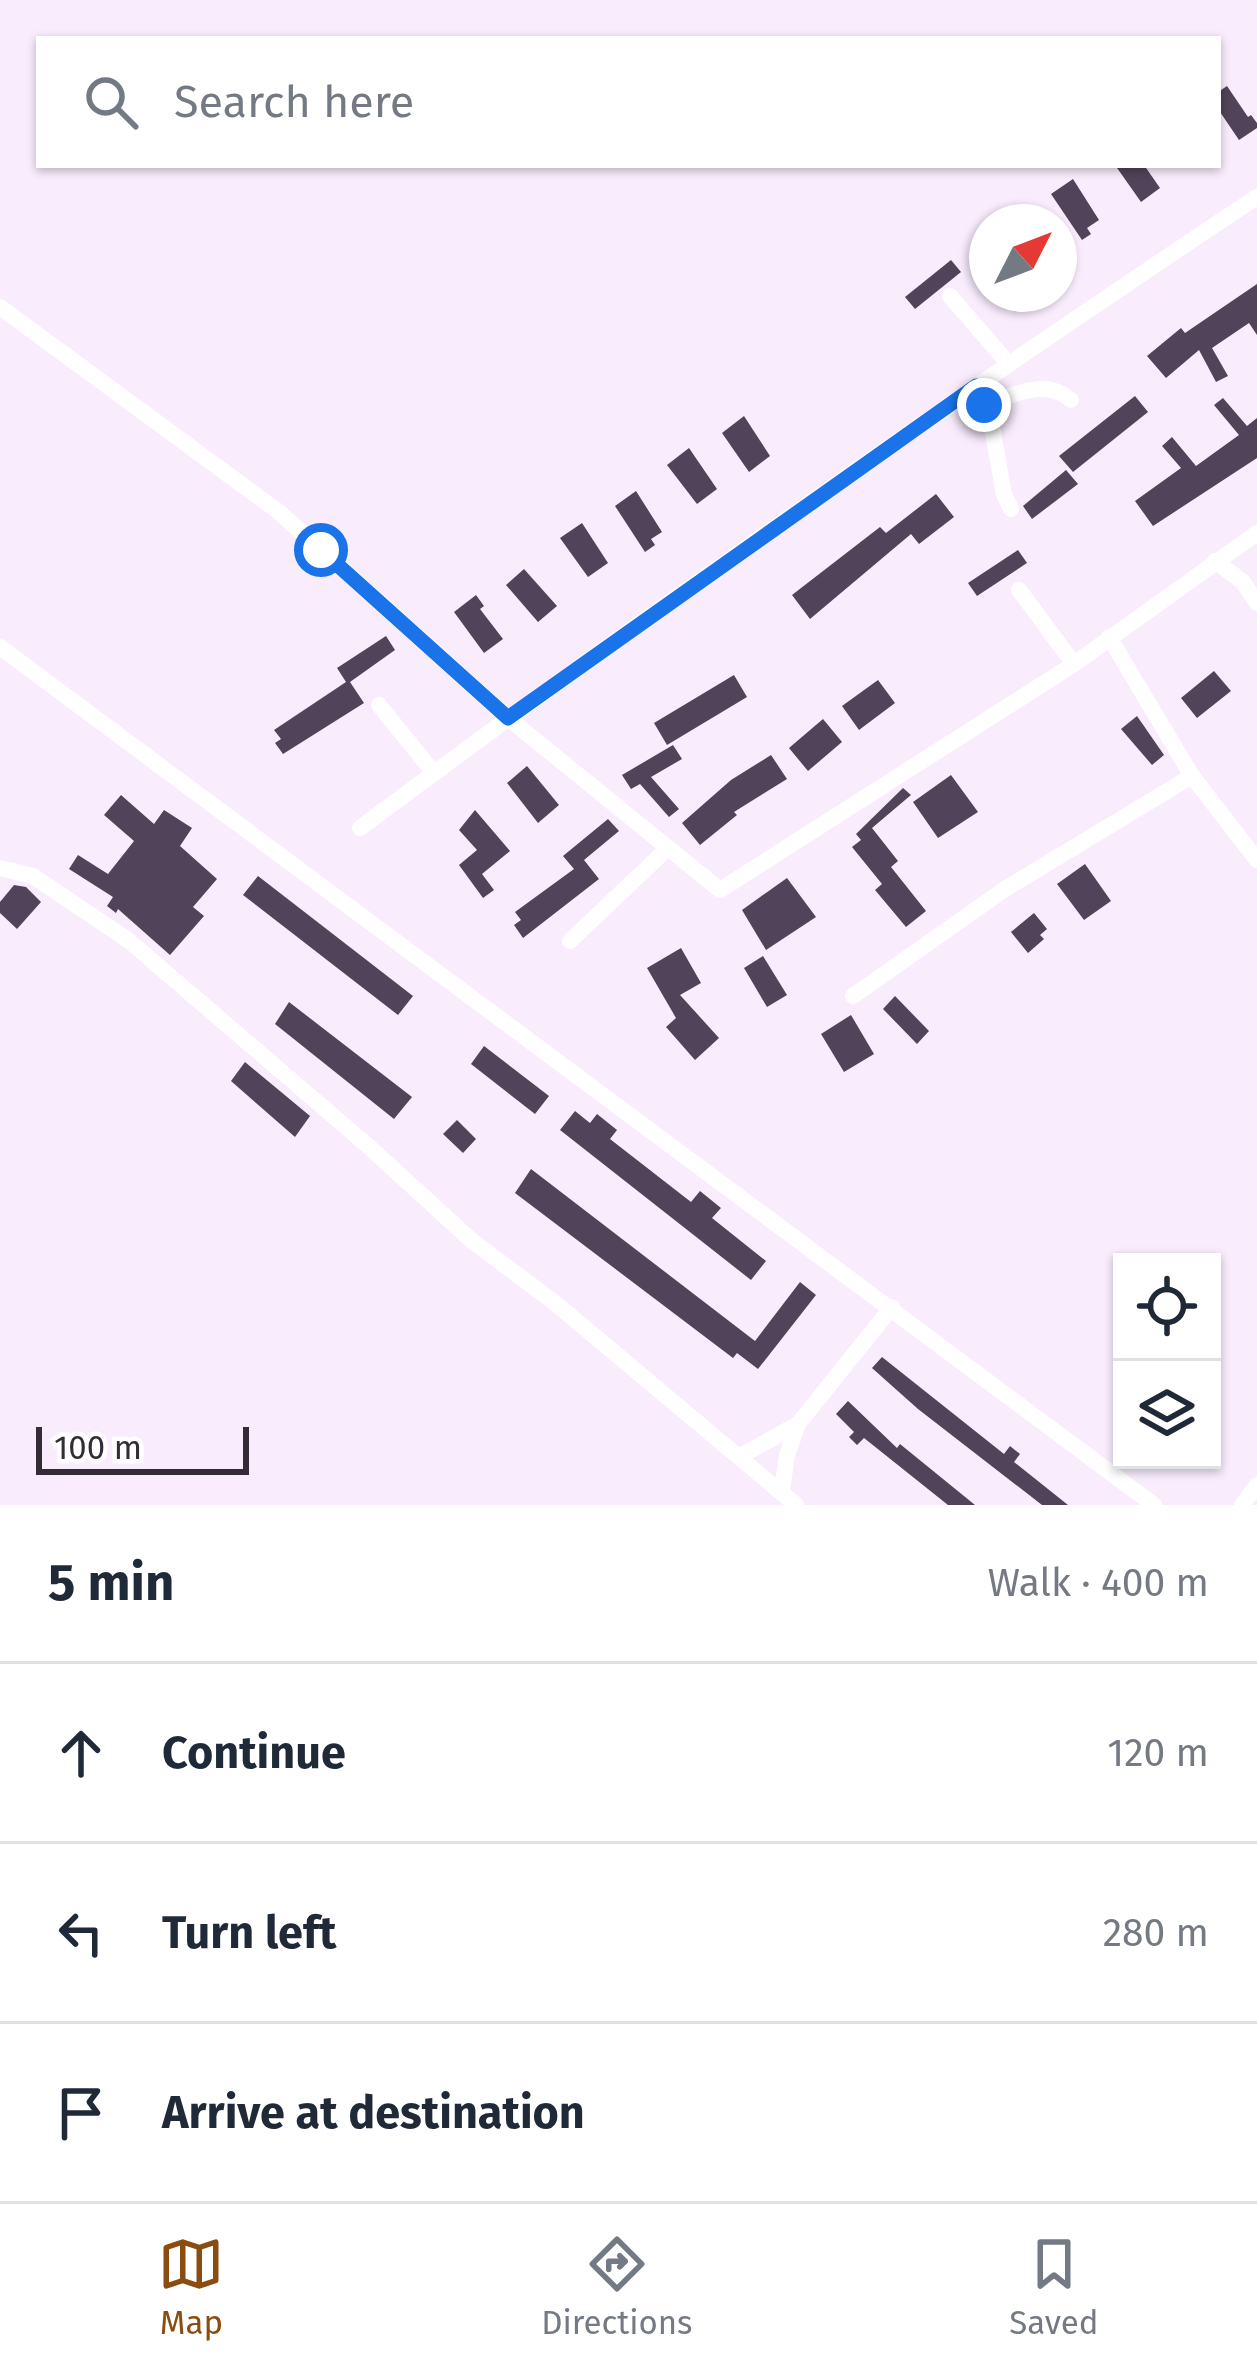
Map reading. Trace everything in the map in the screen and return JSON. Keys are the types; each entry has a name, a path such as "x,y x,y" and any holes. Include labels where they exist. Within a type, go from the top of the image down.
{"street":[{"path":"360,828 976,386 1257,197"},
{"path":"950,296 1008,364"},
{"path":"0,308 279,512 508,718 720,890 1074,664 1257,533"},
{"path":"976,386 1011,509"},
{"path":"984,405 1044,388 1062,392 1071,400"},
{"path":"1215,561 1243,582 1257,603"},
{"path":"1019,590 1074,664"},
{"path":"1109,637 1192,776 1257,860"},
{"path":"0,647 1154,1505"},
{"path":"379,705 434,773"},
{"path":"853,996 1005,889 1192,776"},
{"path":"570,941 668,848"},
{"path":"0,868 33,876 128,940 471,1240 555,1303 796,1505"},
{"path":"782,1490 798,1424 892,1307"},
{"path":"740,1456 798,1424"},
{"path":"1242,1505 1257,1485"}],"building":[{"path":"1227,86 1257,123 1257,128 1239,140 1221,113 1221,90"},
{"path":"1117,168 1146,168 1160,188 1141,202"},
{"path":"1073,179 1099,220 1087,228 1091,234 1082,240 1077,233 1077,204 1058,204 1051,194"},
{"path":"951,260 961,272 915,309 905,297"},
{"path":"1257,284 1257,335 1249,323 1212,348 1228,376 1216,382 1199,350 1166,378 1147,356 1181,328 1185,333"},
{"path":"1135,396 1148,412 1073,472 1059,456"},
{"path":"1223,398 1247,426 1257,418 1257,458 1153,526 1135,501 1181,468 1162,446 1172,437 1196,466 1239,435 1214,405"},
{"path":"744,416 770,456 749,472 722,433"},
{"path":"689,448 717,489 697,504 667,465"},
{"path":"1066,470 1078,484 1032,519 1023,506"},
{"path":"636,491 662,532 651,539 655,545 645,552 615,506"},
{"path":"936,494 954,517 919,544 911,534 810,619 792,595 880,527 886,533"},
{"path":"582,523 608,563 588,577 560,538"},
{"path":"1018,550 1027,563 977,596 968,583"},
{"path":"524,569 557,606 538,622 506,585"},
{"path":"476,595 484,606 480,609 503,639 484,653 454,612"},
{"path":"386,636 395,650 350,682 364,703 283,754 275,743 281,739 274,730 346,682 337,668"},
{"path":"1214,671 1231,691 1197,718 1181,698"},
{"path":"734,675 747,697 667,745 654,723"},
{"path":"878,680 895,703 859,730 842,706"},
{"path":"1137,716 1164,755 1152,765 1121,729"},
{"path":"823,719 842,742 808,771 789,748"},
{"path":"673,745 682,759 651,777 679,809 669,817 640,784 631,789 622,775"},
{"path":"771,755 787,779 734,812 737,815 700,845 682,823 731,780"},
{"path":"527,766 559,805 538,823 507,783"},
{"path":"951,775 978,812 938,838 913,802"},
{"path":"903,788 911,795 872,828 898,861 891,867 926,911 906,927 875,890 882,884 852,847 861,840 856,834"},
{"path":"121,795 154,824 164,810 192,828 180,846 217,879 193,907 204,916 170,955 118,909 116,913 107,906 113,897 69,869 78,855 108,874 134,841 104,815"},
{"path":"475,810 510,851 482,874 494,890 483,898 459,865 477,850 459,830"},
{"path":"608,819 619,831 584,860 599,879 523,938 514,925 521,920 515,912 574,869 563,856"},
{"path":"1085,864 1111,901 1084,920 1057,884"},
{"path":"258,876 413,996 398,1015 243,895"},
{"path":"787,878 816,917 766,950 742,910"},
{"path":"14,885 26,887 41,902 17,929 0,913 0,902"},
{"path":"1034,913 1047,929 1040,935 1044,939 1028,953 1011,932"},
{"path":"681,948 701,983 680,995 719,1038 695,1060 666,1027 676,1018 647,968"},
{"path":"763,956 787,995 767,1007 744,968"},
{"path":"895,996 929,1031 917,1044 883,1009"},
{"path":"289,1002 412,1097 394,1119 275,1024"},
{"path":"851,1015 874,1054 844,1072 821,1034"},
{"path":"484,1046 549,1096 535,1114 471,1064"},
{"path":"245,1062 310,1116 295,1137 231,1081"},
{"path":"575,1111 590,1123 597,1114 617,1130 610,1139 691,1202 700,1191 721,1208 712,1218 766,1261 751,1280 560,1130"},
{"path":"457,1120 476,1139 463,1153 443,1134"},
{"path":"531,1169 755,1341 800,1282 816,1295 758,1369 737,1353 733,1358 515,1193"},
{"path":"882,1357 1004,1454 1010,1446 1020,1454 1014,1462 1068,1505 1042,1505 918,1409 872,1368"},
{"path":"848,1401 897,1448 900,1444 975,1505 948,1505 864,1438 857,1445 849,1437 854,1432 836,1414"}],"route":[{"path":"321,550 508,718 976,386 984,405"}]}
